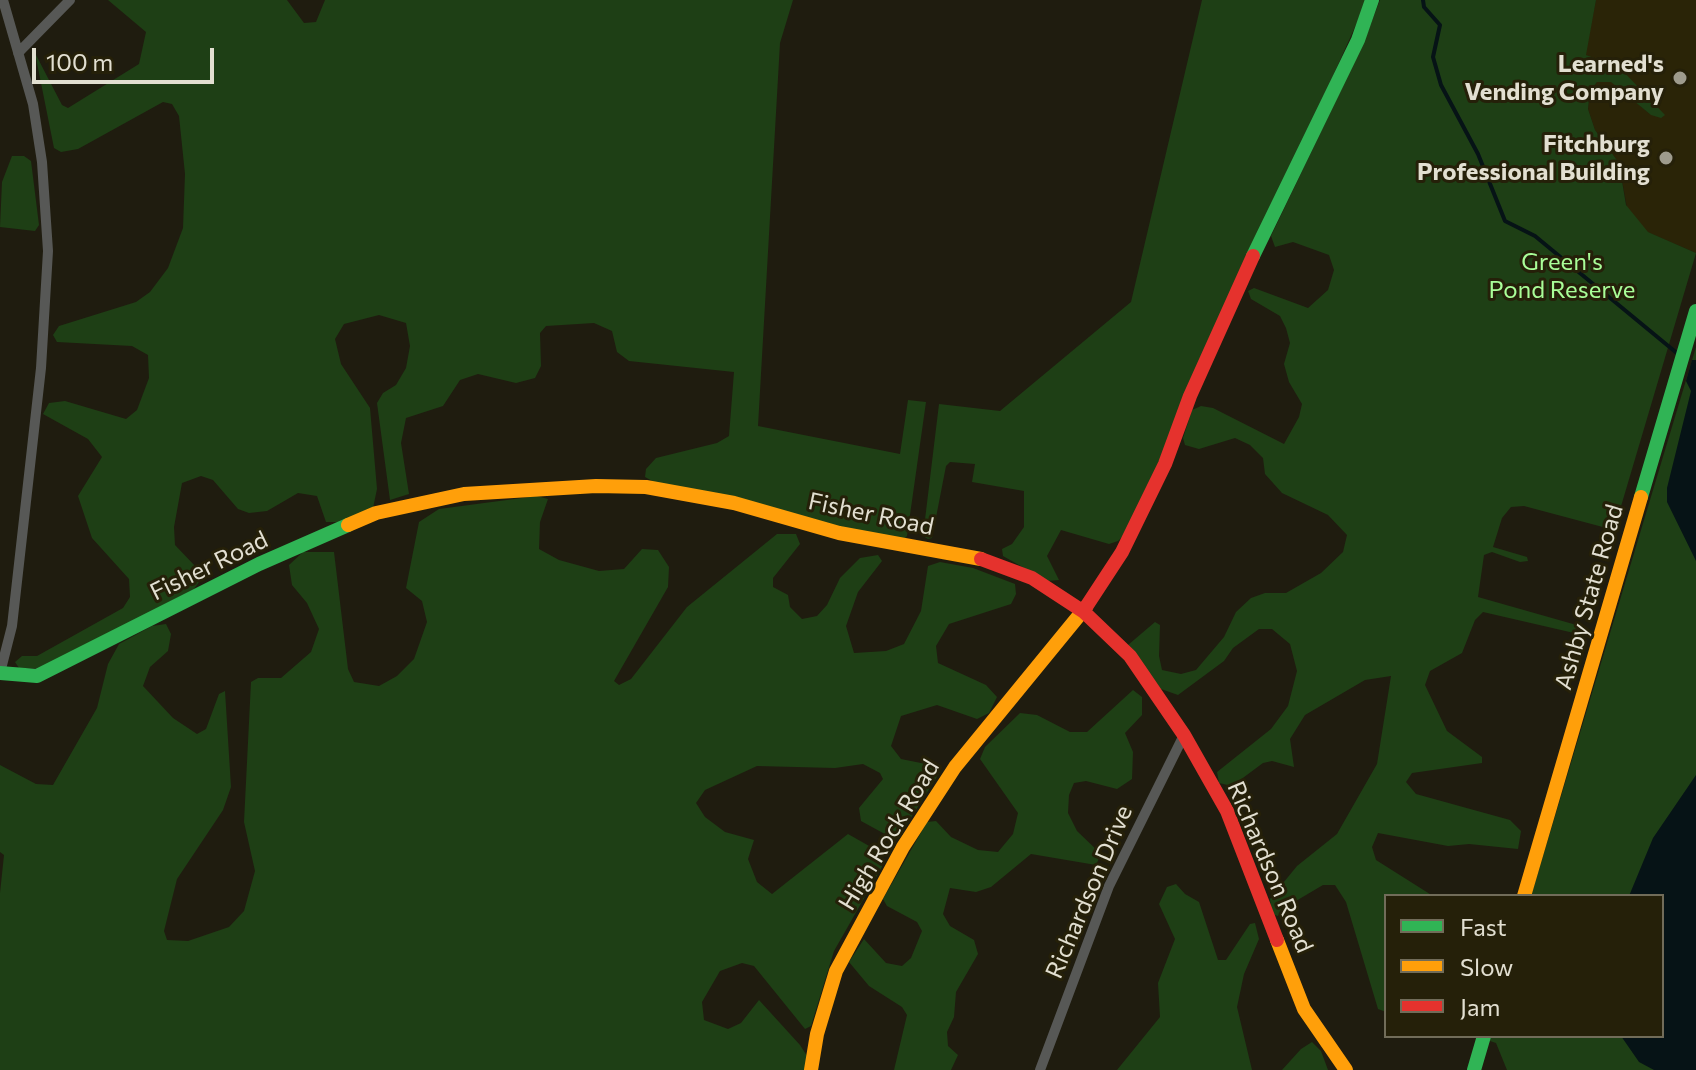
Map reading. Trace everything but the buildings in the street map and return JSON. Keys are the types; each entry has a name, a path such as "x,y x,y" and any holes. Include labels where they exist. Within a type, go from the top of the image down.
{"street":[{"path":"0,673 12,626 41,368 48,251 42,162 33,104 3,0"},
{"path":"18,53 70,0"},
{"path":"1084,612 1141,514 1190,396 1358,40 1372,0"},
{"name":"Ashby State Road","path":"1525,894 1696,311"},
{"name":"Fisher Road","path":"0,673 28,678 37,676 259,564 376,513 438,499 504,490 611,486 694,494 839,533 992,561 1032,578 1084,612"},
{"name":"Richardson Road","path":"1084,612 1130,656 1184,735 1233,824 1304,1009 1346,1070"},
{"name":"High Rock Road","path":"811,1070 817,1034 836,971 903,847 955,767 1029,684 1084,612"},
{"name":"Richardson Drive","path":"1040,1070 1113,875 1184,735"},
{"path":"1474,1070 1483,1038"}],"shaded area":[{"path":"1596,0 1696,0 1696,253 1638,228 1629,219 1619,163 1595,130 1588,109 1590,91 1597,82 1611,81 1651,115 1594,59 1585,55"},
{"path":"1692,360 1696,360 1696,561 1667,502 1667,488 1691,391 1686,381"},
{"path":"1696,775 1696,1070 1654,1070 1639,1062 1622,1038 1664,1038 1664,894 1630,894 1653,838"}],"green space":[{"path":"108,0 287,0 304,23 316,22 325,0 793,0 780,43 758,426 900,454 908,400 926,402 907,536 904,539 872,536 656,483 645,477 646,469 656,458 717,443 729,436 734,372 629,361 617,352 612,331 594,323 546,326 540,333 541,366 535,378 516,383 478,374 460,380 443,406 406,418 401,443 409,494 390,500 377,403 383,393 396,385 406,368 410,346 406,323 379,315 344,324 335,339 341,364 370,408 377,489 373,508 341,522 326,522 317,496 298,493 267,511 249,513 238,509 213,480 201,476 182,483 174,527 175,545 196,567 199,582 194,589 42,668 19,668 15,662 22,656 37,656 123,608 130,597 129,579 92,538 78,496 102,457 88,439 43,414 49,403 65,401 126,419 137,410 149,378 148,355 132,346 57,342 53,335 59,326 136,302 150,292 168,268 183,228 185,174 179,116 172,104 163,102 78,149 61,152 54,148 35,53 62,105 68,108 139,64 146,32"},
{"path":"1202,0 1367,0 1130,529 1118,541 1109,544 1061,530 1047,556 1059,580 1047,581 1003,556 1002,549 1012,544 1024,527 1024,491 972,482 975,464 950,462 946,466 932,538 928,539 923,536 939,404 1000,411 1131,302"},
{"name":"Green's Pond Reserve","path":"1380,0 1596,0 1586,55 1619,67 1665,115 1661,118 1651,115 1611,82 1597,82 1590,91 1588,109 1595,130 1619,163 1626,205 1648,232 1696,253 1614,530 1524,506 1511,507 1502,518 1493,547 1527,557 1528,561 1520,562 1492,552 1484,555 1478,597 1573,624 1580,629 1574,633 1483,612 1475,620 1462,653 1430,671 1425,685 1447,731 1482,757 1482,763 1412,773 1406,782 1416,794 1510,820 1521,831 1518,849 1469,844 1448,846 1378,833 1372,847 1376,860 1430,894 1384,894 1384,1011 1378,1009 1346,902 1335,885 1323,885 1284,908 1278,916 1272,914 1270,899 1297,866 1337,834 1377,764 1391,676 1365,680 1305,715 1290,739 1294,767 1272,761 1263,763 1232,786 1219,783 1217,772 1271,729 1288,706 1297,671 1290,644 1272,629 1259,629 1233,648 1224,661 1178,695 1161,689 1128,645 1155,622 1160,625 1162,670 1181,674 1196,670 1224,637 1236,612 1251,598 1265,593 1286,593 1321,573 1343,552 1347,535 1328,515 1282,493 1265,474 1263,458 1250,445 1235,438 1199,449 1185,445 1183,438 1192,410 1201,406 1213,408 1284,444 1299,417 1302,404 1289,382 1284,364 1290,343 1286,328 1280,316 1251,299 1248,291 1254,288 1308,308 1328,290 1334,270 1329,255 1293,242 1275,247 1271,236 1363,44"},
{"path":"12,156 24,156 31,161 39,225 35,231 0,227 2,182"},
{"path":"1696,347 1696,1070 1507,1070 1496,1043 1488,1038 1664,1038 1664,894 1532,894"},
{"path":"537,496 548,499 540,522 539,549 559,560 599,571 624,569 642,549 658,550 669,567 668,587 614,681 619,685 631,679 687,607 777,534 796,534 800,544 773,578 773,587 788,595 790,607 802,619 817,616 827,605 840,578 860,558 878,555 882,561 858,592 846,626 854,653 886,651 904,644 921,611 928,566 940,562 973,568 1015,584 1016,594 1011,604 949,624 936,646 938,663 986,685 997,697 989,713 977,719 937,705 901,716 891,746 901,759 931,765 940,772 902,832 894,839 861,821 859,808 883,779 880,773 863,764 835,768 757,766 705,790 696,803 705,817 725,832 754,840 748,859 757,882 772,894 848,834 878,851 883,865 834,951 811,1026 805,1029 754,966 742,963 720,971 702,1002 704,1020 728,1029 741,1023 759,1000 800,1045 807,1056 805,1070 0,1070 0,893 4,855 0,852 0,765 36,784 53,785 97,708 108,664 119,644 152,626 166,624 171,634 168,651 150,667 143,686 173,718 197,734 206,729 219,694 225,691 231,787 223,810 177,879 164,931 167,940 188,941 229,927 244,911 255,871 244,822 251,682 258,678 281,678 311,652 319,629 307,603 292,585 289,565 303,552 334,552 348,669 354,682 379,686 397,676 414,659 427,622 422,601 406,588 419,522 439,509"},
{"path":"1133,690 1142,697 1142,715 1125,733 1133,752 1132,779 1117,789 1086,781 1074,783 1069,795 1068,813 1077,831 1101,854 1096,865 1031,854 991,887 976,892 950,888 943,914 950,926 974,940 978,954 956,992 954,1017 947,1032 948,1046 958,1055 951,1070 894,1070 907,1015 902,1007 869,986 849,962 864,939 886,963 902,966 911,958 922,931 917,922 887,906 883,899 927,822 936,821 951,837 978,850 998,852 1013,834 1018,813 980,759 985,747 1020,713 1037,715 1070,732 1087,732"},
{"path":"1176,884 1199,902 1218,960 1226,960 1250,924 1255,923 1259,939 1244,974 1237,1007 1252,1070 1117,1070 1160,1017 1158,983 1175,939 1159,904 1167,887"},
{"path":"1312,1042 1321,1051 1328,1070 1282,1070 1301,1049"}],"waterway":[{"path":"1423,0 1424,7 1440,25 1433,57 1441,85 1478,154 1505,221 1535,236 1678,354"}],"traffic: fast":[{"path":"1253,256 1358,40 1372,0"},
{"path":"1641,497 1696,311"},
{"path":"0,673 37,676 259,564 348,525"},
{"path":"1474,1070 1483,1038"}],"traffic: slow":[{"path":"348,525 376,513 464,494 596,486 646,487 734,503 839,533 981,559"},
{"path":"1525,894 1641,497"},
{"path":"811,1070 817,1034 836,971 903,847 955,767 1086,607"},
{"path":"1277,940 1304,1009 1346,1070"}],"traffic: jam":[{"path":"1086,607 1122,552 1165,464 1190,396 1253,256"},
{"path":"981,559 1032,578 1084,612 1130,656 1184,735 1227,811 1277,940"}],"place":[{"name":"Learned's Vending Company","path":"1680,78"},
{"name":"Fitchburg Professional Building","path":"1666,158"}]}
